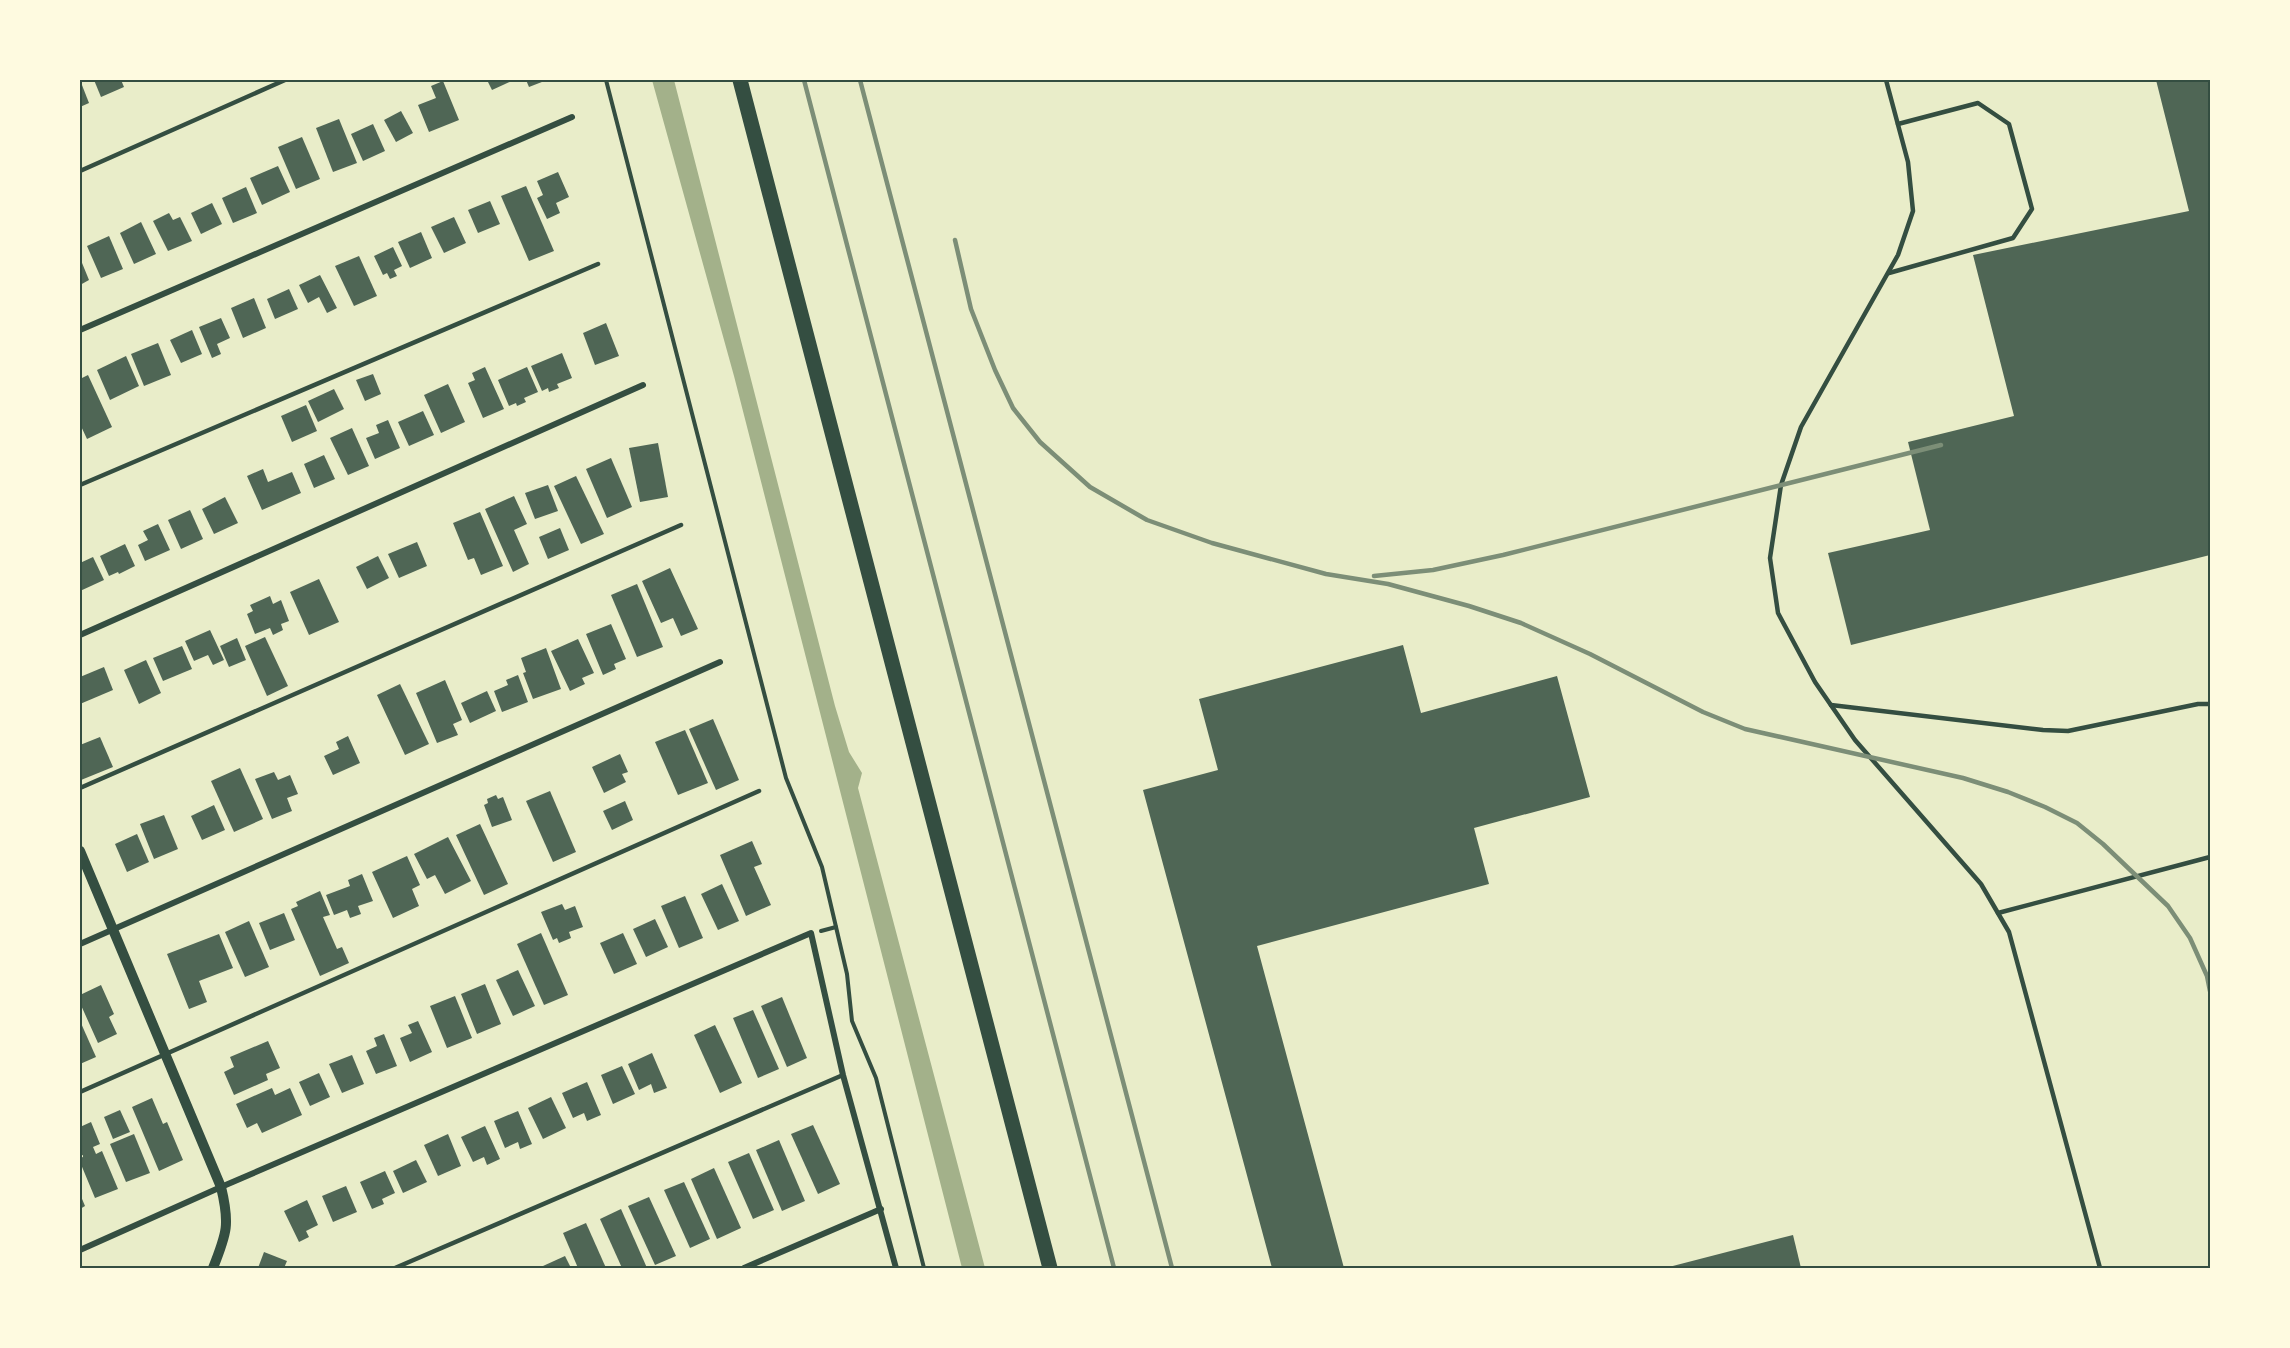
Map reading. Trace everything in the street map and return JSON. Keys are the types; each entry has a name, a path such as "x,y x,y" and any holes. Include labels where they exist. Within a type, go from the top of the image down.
{"main road":[{"path":"740,80 1050,1269"}],"street":[{"path":"80,330 572,117"},
{"path":"80,635 643,385"},
{"path":"80,944 720,662"},
{"path":"80,851 221,1187 228,1215 224,1240 213,1269"},
{"path":"80,1250 811,933 843,1074 896,1269"},
{"path":"744,1269 881,1209"}],"lane":[{"path":"80,171 285,80"},
{"path":"1886,80 1908,162 1913,211 1898,255 1801,427 1781,485 1770,558 1778,613 1815,682 1855,741 1981,884 2009,933 2100,1269"},
{"path":"1888,273 2013,238 2032,208 2009,124 1978,103 1898,124"},
{"path":"80,485 598,264"},
{"path":"80,788 681,525"},
{"path":"1831,705 2068,731 2198,704 2211,704"},
{"path":"80,1092 759,791"},
{"path":"1998,913 2211,857"},
{"path":"395,1269 843,1074"}],"path":[{"path":"606,80 786,778 822,867 847,974 852,1020 876,1078 924,1269"}],"shaded area":[{"path":"652,80 674,80 835,706 849,752 862,773 858,788 985,1268 962,1268 734,376"}],"building":[{"path":"80,80 89,103 80,107"},
{"path":"94,80 121,80 124,87 101,97"},
{"path":"487,80 514,80 492,90"},
{"path":"526,80 547,80 529,87"},
{"path":"2156,80 2210,80 2210,555 1851,645 1828,553 1930,530 1908,442 2014,416 1973,255 2189,211"},
{"path":"443,81 459,120 429,132 418,105 436,98 431,86"},
{"path":"401,111 413,133 396,142 384,120"},
{"path":"339,119 357,163 333,172 316,128"},
{"path":"373,124 385,151 363,161 351,134"},
{"path":"302,137 320,179 296,189 278,147"},
{"path":"278,166 290,192 262,205 250,178"},
{"path":"558,172 569,197 556,203 560,213 547,219 537,198 543,195 537,181"},
{"path":"526,186 554,251 529,261 501,196"},
{"path":"246,187 257,213 233,223 222,198"},
{"path":"490,201 500,224 478,233 468,210"},
{"path":"212,203 222,224 201,234 191,213"},
{"path":"169,213 173,220 180,217 192,241 168,251 153,221"},
{"path":"454,217 466,243 444,253 431,227"},
{"path":"141,222 156,254 134,264 120,233"},
{"path":"421,232 432,258 410,268 398,242"},
{"path":"109,236 123,269 101,278 87,246"},
{"path":"393,247 402,266 394,270 397,276 390,279 387,273 383,275 374,256"},
{"path":"359,256 377,296 354,306 335,266"},
{"path":"80,258 89,280 80,285"},
{"path":"320,275 337,308 327,313 319,297 308,303 299,285"},
{"path":"289,289 298,309 275,319 267,299"},
{"path":"254,298 266,328 243,338 231,308"},
{"path":"221,318 230,338 217,344 221,354 212,358 199,327"},
{"path":"606,323 619,356 595,365 583,333"},
{"path":"192,330 202,354 181,363 170,340"},
{"path":"158,343 171,375 144,386 131,354"},
{"path":"562,353 572,378 557,384 559,388 549,392 548,388 542,391 531,366"},
{"path":"126,356 139,386 110,400 97,370"},
{"path":"485,367 504,409 483,418 468,383 475,380 472,373"},
{"path":"527,367 538,392 524,398 526,402 517,406 516,403 509,406 498,380"},
{"path":"373,374 381,394 365,401 356,380"},
{"path":"88,375 112,427 87,439 80,424 80,379"},
{"path":"448,384 465,422 441,433 424,395"},
{"path":"334,389 344,409 318,422 308,401"},
{"path":"306,405 317,431 292,442 281,416"},
{"path":"423,411 434,435 409,446 398,422"},
{"path":"388,420 400,448 375,459 366,438 379,433 376,425"},
{"path":"352,428 369,466 348,475 330,438"},
{"path":"658,443 668,497 640,502 629,448"},
{"path":"324,455 335,479 314,488 304,464"},
{"path":"611,458 632,507 607,518 586,469"},
{"path":"263,469 268,482 292,472 301,493 262,510 247,476"},
{"path":"576,476 604,534 581,544 554,486"},
{"path":"548,485 558,511 535,519 525,493"},
{"path":"514,496 527,524 514,530 529,564 513,572 485,509"},
{"path":"225,497 238,523 214,534 202,509"},
{"path":"190,510 203,539 181,549 168,520"},
{"path":"480,512 503,566 481,575 474,558 468,560 453,523"},
{"path":"158,524 170,550 145,561 138,545 148,540 143,531"},
{"path":"560,528 569,550 548,559 539,537"},
{"path":"417,542 427,566 399,578 388,554"},
{"path":"125,544 135,566 109,576 100,556"},
{"path":"378,556 389,578 367,589 356,567"},
{"path":"93,557 104,580 80,591 80,563"},
{"path":"670,568 698,629 681,636 673,618 661,623 642,581"},
{"path":"319,579 339,622 309,635 290,592"},
{"path":"637,584 663,647 637,657 611,595"},
{"path":"270,596 273,604 281,600 289,621 281,624 283,630 273,635 270,628 255,634 247,614 253,611 250,605"},
{"path":"611,624 626,659 614,664 616,669 603,675 586,634"},
{"path":"210,630 224,660 213,665 208,655 194,661 185,641"},
{"path":"265,637 288,686 267,696 245,646"},
{"path":"237,638 246,660 229,667 220,646"},
{"path":"578,639 594,673 582,678 585,684 570,691 551,651"},
{"path":"1403,645 1421,713 1557,676 1590,797 1474,828 1489,884 1257,946 1344,1268 1272,1268 1143,790 1218,770 1199,699"},
{"path":"182,646 192,669 163,681 153,658"},
{"path":"546,648 561,689 533,699 523,673 526,672 521,658"},
{"path":"146,660 161,693 139,704 124,670"},
{"path":"104,667 113,690 80,704 80,677"},
{"path":"518,675 528,702 502,712 494,691 508,685 506,680"},
{"path":"445,680 462,720 453,724 458,735 437,743 416,693"},
{"path":"400,684 429,744 405,755 377,695"},
{"path":"487,691 496,711 470,723 461,703"},
{"path":"713,719 739,780 716,790 689,729"},
{"path":"685,730 708,783 678,795 655,742"},
{"path":"348,736 360,763 333,775 324,756 339,749 336,742"},
{"path":"100,737 113,767 81,780 80,745"},
{"path":"620,754 628,772 622,774 626,782 604,793 592,767"},
{"path":"240,768 263,819 234,832 211,781"},
{"path":"274,772 278,780 290,775 298,794 287,798 292,811 272,819 255,779"},
{"path":"550,791 576,852 553,862 526,801"},
{"path":"496,795 498,799 503,797 512,820 492,827 484,805 488,803 487,799"},
{"path":"625,801 633,820 612,830 603,811"},
{"path":"214,805 225,830 202,840 191,816"},
{"path":"164,815 178,849 154,859 140,824"},
{"path":"480,824 508,884 484,895 456,835"},
{"path":"137,834 149,862 127,872 115,844"},
{"path":"448,837 471,881 445,894 435,875 427,879 414,854"},
{"path":"752,841 762,864 754,867 771,905 746,916 720,855"},
{"path":"407,856 420,885 412,889 419,906 393,918 372,872"},
{"path":"362,874 373,901 358,906 361,914 350,918 347,910 334,915 326,895 350,886 348,880"},
{"path":"722,884 739,921 718,930 701,894"},
{"path":"320,891 330,915 323,917 337,949 342,947 349,963 320,976 291,909 298,906 296,902"},
{"path":"685,896 703,938 679,948 661,906"},
{"path":"562,904 565,910 575,906 583,927 569,932 571,938 559,943 557,938 553,940 541,912"},
{"path":"284,913 295,940 270,950 259,923"},
{"path":"655,919 668,947 646,957 633,929"},
{"path":"249,921 269,967 245,977 225,932"},
{"path":"541,933 568,995 544,1005 517,944"},
{"path":"623,933 637,964 614,974 600,943"},
{"path":"219,934 233,968 199,981 207,1002 189,1009 167,954"},
{"path":"518,970 535,1006 513,1016 496,980"},
{"path":"485,984 501,1024 477,1034 461,994"},
{"path":"101,985 114,1014 109,1017 117,1034 98,1043 80,1003 80,995"},
{"path":"455,996 472,1038 447,1048 430,1006"},
{"path":"782,997 807,1058 787,1067 761,1006"},
{"path":"753,1010 779,1069 758,1078 733,1018"},
{"path":"80,1021 96,1057 80,1064"},
{"path":"418,1021 432,1052 410,1062 400,1038 412,1033 408,1025"},
{"path":"715,1025 742,1083 720,1093 694,1035"},
{"path":"384,1034 397,1066 376,1074 366,1051 377,1046 374,1038"},
{"path":"268,1041 280,1068 266,1074 268,1080 234,1095 224,1072 234,1067 230,1057"},
{"path":"652,1053 667,1088 654,1093 651,1084 639,1090 628,1064"},
{"path":"352,1055 364,1084 342,1093 329,1064"},
{"path":"622,1066 635,1094 613,1104 601,1075"},
{"path":"319,1073 330,1097 310,1106 299,1082"},
{"path":"587,1082 601,1115 587,1121 584,1113 573,1118 562,1093"},
{"path":"272,1088 275,1095 290,1088 302,1115 262,1133 257,1123 247,1128 236,1104"},
{"path":"551,1097 566,1128 543,1139 528,1108"},
{"path":"152,1098 163,1124 167,1122 183,1160 159,1171 132,1107"},
{"path":"120,1110 130,1132 113,1139 104,1117"},
{"path":"518,1111 532,1144 520,1149 518,1142 505,1148 494,1121"},
{"path":"91,1122 100,1144 93,1147 96,1154 102,1151 118,1189 95,1198 80,1162 83,1155 80,1156 80,1127"},
{"path":"813,1125 840,1184 818,1194 791,1134"},
{"path":"485,1126 500,1159 487,1165 484,1157 473,1162 461,1137"},
{"path":"134,1134 150,1173 126,1182 110,1144"},
{"path":"448,1134 461,1166 438,1176 424,1145"},
{"path":"779,1140 805,1201 782,1211 756,1150"},
{"path":"749,1153 774,1210 753,1219 728,1162"},
{"path":"416,1160 427,1182 403,1193 393,1171"},
{"path":"714,1168 741,1228 717,1239 691,1179"},
{"path":"385,1171 395,1193 382,1199 384,1204 372,1209 360,1182"},
{"path":"684,1182 710,1239 690,1248 664,1190"},
{"path":"346,1186 357,1212 333,1222 322,1196"},
{"path":"80,1194 85,1206 80,1209"},
{"path":"649,1197 676,1256 655,1265 628,1206"},
{"path":"307,1200 318,1225 306,1231 309,1237 299,1242 284,1211"},
{"path":"621,1209 647,1268 622,1268 600,1219"},
{"path":"586,1223 606,1268 578,1268 563,1233"},
{"path":"1793,1235 1801,1268 1665,1268"},
{"path":"264,1252 287,1261 284,1268 258,1268"},
{"path":"565,1256 571,1268 544,1268 543,1266"}],"railway":[{"path":"804,80 1114,1268"},
{"path":"860,80 1172,1268"},
{"path":"955,240 971,309 1013,408 1040,442 1090,487 1147,520 1212,543 1326,574 1388,584 1521,623 1590,654 1703,712 1745,729 1963,778 2008,792 2045,807 2077,823 2103,844 2168,906 2190,938 2207,976 2210,991"},
{"path":"1374,576 1433,570 1503,555 1941,445"}]}
